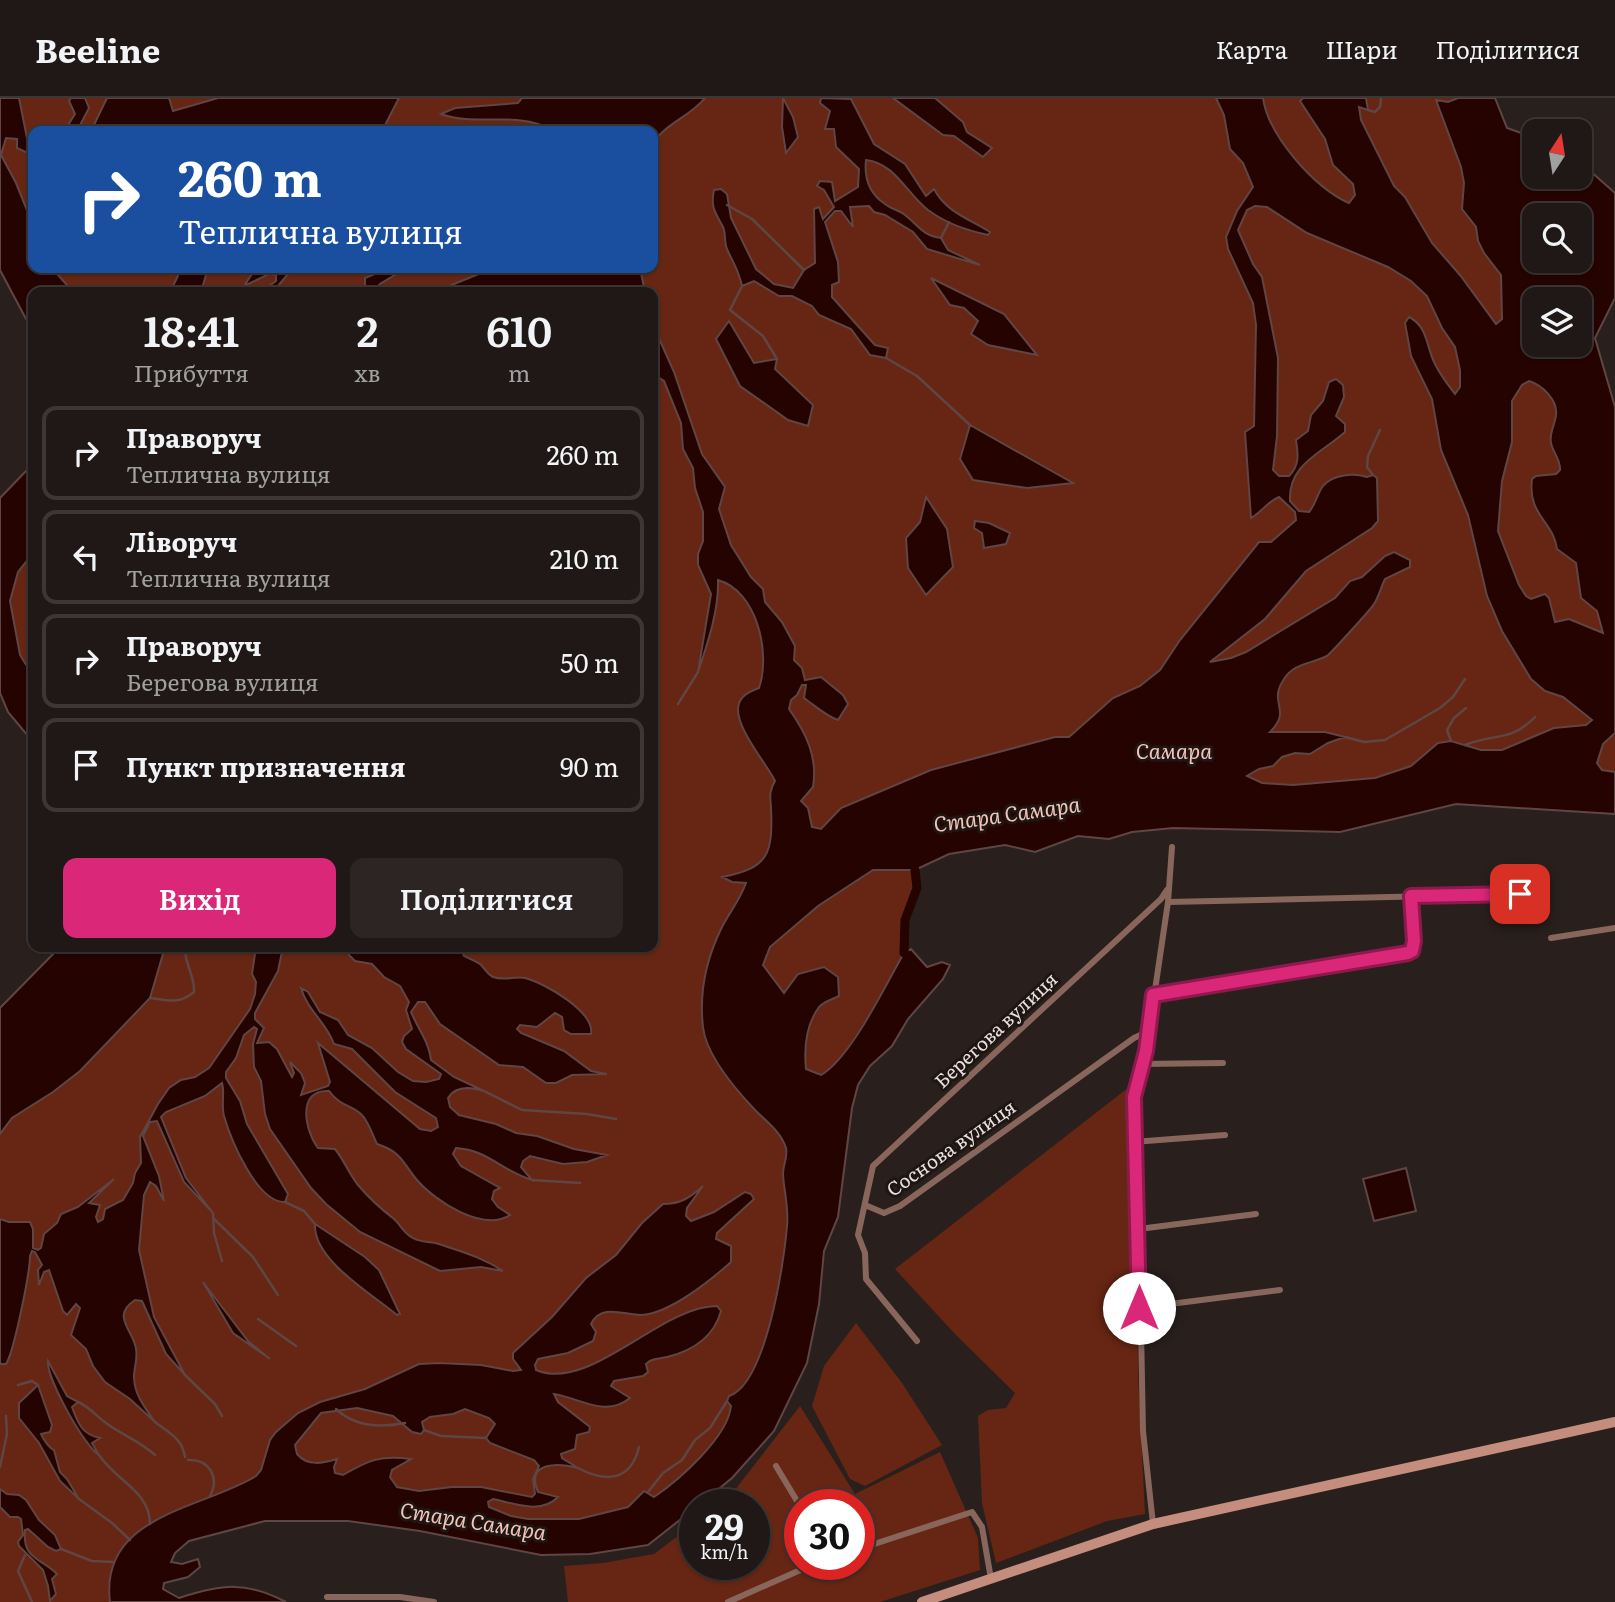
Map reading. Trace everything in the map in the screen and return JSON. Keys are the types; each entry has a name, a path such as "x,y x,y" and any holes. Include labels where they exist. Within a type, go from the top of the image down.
{"street":[{"path":"1153,1524 1144,1451 1139,1229 1133,1142 1134,1097 1146,1051 1168,902 1172,847"},
{"name":"Берегова вулиця","path":"865,1205 873,1166 1168,890"},
{"path":"1168,902 1520,894"},
{"path":"1153,995 1408,953 1412,951 1414,941 1411,896"},
{"path":"1551,938 1615,928"},
{"name":"Соснова вулиця","path":"917,1341 866,1279 865,1253 858,1235 865,1205 884,1213 900,1206 1134,1038 1147,1032"},
{"path":"1141,1064 1223,1063"},
{"path":"1133,1142 1225,1135"},
{"path":"1139,1229 1256,1214"},
{"path":"1139,1308 1280,1290"},
{"path":"922,1602 1153,1524 1615,1422"},
{"path":"776,1466 790,1489"},
{"path":"875,1544 972,1512 982,1527 991,1579"},
{"path":"728,1602 784,1577"},
{"path":"327,1597 400,1597 434,1602"}],"shaded area":[{"path":"0,98 1495,98 1522,177 1522,189 1526,189 1531,203 1522,203 1522,273 1535,273 1535,287 1522,287 1522,357 1592,357 1592,339 1595,338 1615,407 1615,814 1456,804 1340,832 1173,828 1132,832 1109,839 1078,836 1035,852 1005,845 949,854 916,870 917,888 905,920 904,953 840,1059 858,1085 852,1108 838,1217 824,1251 819,1304 807,1363 774,1431 714,1489 679,1489 679,1521 648,1545 590,1554 541,1555 420,1531 348,1521 265,1521 189,1541 175,1553 163,1589 179,1598 221,1588 246,1588 286,1602 0,1602 0,1008 55,952 658,952 658,287 28,287 28,322 0,269"},
{"path":"28,469 28,736 8,712 0,693 0,498"},
{"path":"1133,1084 1128,1173 1134,1192 1137,1252 1138,1375 1145,1514 1107,1521 996,1563 982,1503 978,1416 988,1410 1006,1408 1015,1393 895,1269"},
{"path":"856,1323 902,1383 942,1445 865,1486 850,1479 812,1406 824,1366"},
{"path":"800,1406 852,1489 784,1489 784,1580 875,1580 875,1489 865,1489 940,1452 978,1538 980,1570 880,1602 568,1602 564,1566 603,1563 654,1554 679,1535 679,1580 770,1580 770,1489 736,1489"}],"water":[{"path":"0,98 19,98 28,138 28,153 17,148 17,139 6,138 1,155 28,213 28,273 56,273 69,287 28,287 28,323 0,270"},
{"path":"71,98 85,98 89,108 80,126 63,126 68,125 75,114 69,101"},
{"path":"107,98 169,98 173,111 218,98 399,98 385,126 93,126"},
{"path":"522,98 705,98 658,137 658,126 539,126 541,125 516,120 466,119 441,114 455,108 518,103"},
{"path":"783,98 793,117 798,137 786,153 782,127"},
{"path":"821,98 851,99 874,144 905,164 926,196 934,189 951,209 990,232 988,235 972,231 942,219 920,203 893,173 876,162 866,160 869,185 880,200 903,213 925,233 941,238 948,250 980,265 927,249 913,232 885,215 874,212 869,206 850,207 853,227 841,211 835,211 825,222 838,262 839,282 832,285 832,297 875,345 888,348 886,358 870,355 851,329 819,315 812,306 792,296 779,296 754,281 742,286 726,246 724,229 713,206 714,190 721,189 727,194 731,218 756,269 774,284 793,288 804,270 815,263 814,209 819,207 823,219 834,207 824,190 817,186 820,181 832,182 835,201 858,187 859,169 836,147 834,129 825,129 830,111 820,103"},
{"path":"893,98 935,98 963,122 967,132 992,148 983,157 954,136 943,135"},
{"name":"Самара","path":"1216,98 1263,98 1274,128 1295,159 1322,186 1349,203 1355,195 1353,184 1333,165 1325,139 1300,101 1303,98 1366,98 1368,110 1359,107 1361,120 1394,186 1405,197 1432,243 1460,275 1496,324 1502,319 1501,275 1484,253 1478,241 1476,227 1462,209 1464,183 1461,167 1436,100 1448,102 1458,98 1495,98 1507,128 1522,133 1522,189 1592,189 1592,173 1615,193 1615,298 1595,338 1615,407 1615,733 1603,744 1597,763 1602,770 1615,772 1615,814 1456,804 1340,832 1173,828 1132,832 1109,839 1078,836 1035,852 1005,845 949,854 915,870 873,870 818,906 770,947 763,965 784,993 798,974 824,967 838,977 839,996 821,1005 811,1021 806,1045 806,1069 821,1075 844,1053 867,1019 904,953 911,949 927,967 942,962 950,965 943,979 908,1019 892,1046 870,1066 858,1085 852,1108 838,1217 824,1251 819,1304 807,1363 774,1431 732,1478 719,1489 679,1489 679,1521 648,1545 590,1554 541,1555 420,1531 348,1521 265,1521 189,1541 175,1553 171,1562 182,1564 198,1559 200,1567 188,1577 164,1583 163,1589 179,1598 221,1588 246,1588 286,1602 110,1602 111,1573 121,1550 137,1533 183,1507 256,1476 261,1470 270,1440 298,1413 320,1402 365,1389 419,1364 481,1365 521,1370 513,1359 513,1353 552,1317 586,1278 616,1255 642,1223 663,1204 684,1200 703,1186 687,1208 686,1216 691,1221 714,1212 745,1192 751,1194 754,1199 717,1233 716,1239 731,1246 731,1262 677,1303 664,1309 641,1315 613,1312 601,1314 591,1324 596,1332 593,1341 568,1353 538,1359 536,1370 557,1374 579,1370 602,1360 672,1319 695,1310 717,1306 721,1311 713,1328 693,1347 648,1362 648,1372 643,1376 614,1381 611,1386 630,1398 621,1404 602,1407 554,1394 558,1402 590,1427 589,1432 577,1435 575,1449 561,1454 562,1458 578,1468 546,1466 536,1474 538,1492 558,1497 551,1502 535,1507 493,1499 488,1502 489,1507 511,1516 528,1519 579,1519 628,1507 644,1491 654,1497 689,1469 712,1444 728,1418 731,1406 727,1401 729,1396 742,1387 763,1347 777,1293 787,1226 783,1174 786,1152 784,1142 740,1093 716,1061 705,1038 702,1014 703,989 711,953 746,883 732,882 722,877 750,869 765,856 771,836 770,794 775,781 748,738 738,714 739,704 746,695 759,688 763,658 758,625 743,597 731,586 718,580 715,614 698,672 711,594 698,565 698,554 703,541 703,512 695,488 693,468 683,449 681,423 664,381 658,377 658,336 674,372 702,454 725,487 719,509 731,545 751,577 763,589 765,602 782,622 795,646 794,660 802,668 805,680 821,677 843,695 848,704 838,720 804,698 806,685 802,685 791,700 789,709 805,736 814,766 813,787 801,801 808,808 812,827 821,829 841,808 931,770 1055,737 1069,737 1113,698 1140,686 1160,670 1180,640 1259,542 1271,542 1296,520 1295,512 1279,497 1251,518 1245,432 1254,426 1256,325 1253,303 1228,249 1226,237 1237,211 1253,187 1243,163 1230,149 1224,115","holes":["1255,206 1267,207 1307,233 1388,267 1411,281 1427,296 1442,328 1455,347 1460,370 1460,387 1455,394 1436,366 1424,332 1409,317 1405,323 1411,356 1432,399 1441,450 1468,515 1487,596 1502,631 1531,679 1545,691 1563,697 1592,720 1586,725 1554,728 1502,750 1481,750 1451,741 1438,743 1411,766 1375,778 1293,785 1262,783 1247,776 1259,769 1273,766 1282,757 1295,753 1310,754 1345,737 1325,732 1270,732 1280,718 1279,688 1293,670 1327,656 1372,607 1385,579 1410,567 1410,560 1394,552 1385,556 1362,577 1350,581 1335,598 1246,652 1210,662 1265,619 1306,571 1372,528 1378,521 1377,478 1373,475 1332,479 1323,486 1309,512 1299,511 1290,501 1291,488 1300,468 1345,432 1345,424 1336,416 1344,397 1343,385 1336,379 1329,382 1323,401 1311,415 1308,431 1296,440 1297,459 1293,472 1289,476 1279,476 1273,470 1277,436 1278,358 1262,277 1253,264 1238,230 1247,210","1529,381 1544,390 1556,409 1551,439 1560,470 1556,474 1536,476 1532,479 1533,501 1551,532 1557,549 1576,563 1581,598 1597,611 1603,633 1569,619 1555,622 1549,598 1545,594 1531,599 1526,596 1498,531 1502,481 1512,442 1512,401 1522,385","357,1408 393,1416 412,1432 421,1434 424,1430 422,1422 430,1417 453,1414 465,1409 489,1418 495,1424 486,1438 490,1443 534,1460 539,1466 533,1479 535,1494 532,1497 481,1487 419,1491 397,1487 390,1477 392,1470 411,1459 375,1460 343,1475 335,1473 337,1459 321,1463 311,1462 297,1454 295,1445 321,1413"]},
{"path":"177,273 207,273 202,287 172,287"},
{"path":"253,273 289,273 277,287 268,287 276,281 276,275 269,274 244,286"},
{"path":"377,273 398,273 377,287 365,287 365,278"},
{"path":"481,273 641,273 644,287 448,287"},
{"path":"931,278 1004,314 1037,355 988,345 971,334 978,321 964,308 950,305"},
{"path":"729,321 754,363 777,359 775,369 813,405 808,426 788,420 740,386 716,339"},
{"path":"970,425 1073,483 1027,488 973,480 960,459"},
{"path":"28,469 28,559 18,572 10,601 20,655 28,668 28,736 8,712 0,693 0,498"},
{"path":"926,497 947,529 953,567 926,595 908,568 906,538 920,522"},
{"path":"975,521 989,523 1010,533 1006,544 984,548 982,533 974,528"},
{"path":"55,952 164,952 150,998 80,1071 12,1118 0,1134 0,1008"},
{"path":"255,952 282,952 278,971 255,1013 255,1019 264,1028 257,1043 269,1042 277,1049 292,1077 294,1073 290,1062 301,1073 305,1083 301,1095 328,1086 330,1082 318,1043 420,1129 431,1131 438,1127 436,1118 395,1092 352,1049 334,1044 301,988 308,992 320,1012 338,1020 348,1035 372,1048 398,1072 413,1081 426,1082 439,1079 441,1074 406,1049 402,1042 412,1029 406,1010 409,1002 400,986 384,977 372,964 355,961 349,952 463,952 464,956 481,965 493,977 525,978 556,992 585,1017 591,1034 571,1034 564,1030 562,1017 555,1013 537,1027 520,1025 517,1029 564,1051 591,1071 607,1074 572,1075 556,1083 546,1083 523,1067 499,1065 440,1024 425,1002 418,1002 411,1012 426,1042 431,1060 454,1077 484,1091 464,1088 451,1094 448,1098 450,1107 459,1115 574,1149 607,1155 587,1162 563,1164 530,1156 523,1161 521,1167 532,1180 477,1153 456,1148 453,1154 461,1166 500,1188 494,1191 492,1199 510,1215 487,1220 461,1212 425,1189 397,1154 377,1144 361,1114 329,1091 319,1092 312,1097 306,1112 313,1141 318,1148 335,1149 358,1185 413,1238 472,1255 503,1271 481,1267 440,1271 360,1232 311,1188 270,1129 265,1114 261,1081 254,1067 253,1044 257,1029 254,1027 244,1035 236,1058 226,1072 226,1078 240,1101 247,1124 288,1194 285,1202 275,1200 255,1182 239,1154 224,1116 222,1083 205,1096 166,1112 161,1117 186,1178 213,1213 184,1182 157,1121 150,1122 143,1136 159,1176 164,1201 156,1186 150,1182 144,1195 139,1250 154,1317 185,1375 166,1354 142,1301 135,1300 124,1312 125,1324 134,1342 137,1356 134,1383 141,1401 155,1422 130,1399 105,1382 93,1366 86,1349 71,1335 80,1308 76,1304 67,1315 63,1311 49,1270 44,1272 39,1285 38,1270 42,1265 32,1251 13,1344 6,1364 0,1364 0,1219 30,1222 33,1229 33,1248 38,1250 41,1248 44,1234 57,1223 61,1214 78,1207 114,1179 89,1203 100,1205 96,1217 98,1222 103,1219 105,1209 123,1200 141,1163 140,1137 158,1104 169,1088 209,1068 250,1009 256,982 252,974"},
{"path":"1406,1168 1416,1211 1374,1221 1363,1179"},
{"path":"315,1224 365,1257 379,1270 400,1314 397,1315 333,1263 317,1237"},
{"path":"203,1282 248,1341 270,1359 233,1333"},
{"path":"48,1361 67,1396 78,1402 72,1407 82,1428 100,1438 92,1443 99,1455 85,1439 68,1411 53,1382"},
{"path":"38,1385 52,1425 50,1432 41,1434 54,1450 60,1472 79,1499 60,1481 39,1443 19,1418 19,1403"},
{"path":"0,1489 26,1500 39,1520 55,1535 61,1549 56,1551 28,1529 25,1530 26,1547 34,1557 57,1574 52,1579 56,1594 50,1601 43,1570 19,1546 18,1542 23,1535 21,1519 10,1517 0,1507"}],"waterway":[{"path":"1368,110 1375,112 1380,107 1381,98"},
{"path":"727,205 752,219 804,270"},
{"path":"941,238 949,222"},
{"path":"742,286 730,310 763,336 777,359"},
{"path":"886,358 917,376 970,425"},
{"path":"1373,475 1367,467 1368,456 1380,430"},
{"path":"678,704 698,672"},
{"path":"1345,737 1364,742 1385,740 1440,708 1453,697 1465,679"},
{"path":"1451,741 1447,730 1454,718 1466,708"},
{"path":"1465,745 1510,734 1535,717"},
{"path":"904,953 905,920 917,888 915,870"},
{"path":"150,998 178,1000 194,992 185,952"},
{"path":"484,1091 522,1110 587,1114 616,1119"},
{"path":"532,1180 580,1183"},
{"path":"285,1202 304,1211 315,1224"},
{"path":"213,1213 214,1233 222,1261"},
{"path":"214,1219 253,1257 278,1295"},
{"path":"258,1319 296,1346"},
{"path":"185,1375 215,1404 222,1416"},
{"path":"18,1385 32,1381 38,1385"},
{"path":"648,1492 663,1473 682,1460 695,1440 710,1428 727,1401"},
{"path":"78,1402 155,1455"},
{"path":"336,1409 343,1415 368,1425 405,1423"},
{"path":"0,1467 7,1434 6,1416"},
{"path":"155,1422 178,1440 185,1457"},
{"path":"424,1430 441,1436 486,1438"},
{"path":"578,1468 598,1476 616,1476 630,1467 639,1447"},
{"path":"99,1455 145,1503 150,1524"},
{"path":"188,1460 202,1463 211,1470 214,1482 210,1496"},
{"path":"79,1499 130,1540"},
{"path":"61,1549 92,1561 114,1562"},
{"path":"25,1555 18,1571 32,1602"}],"route":[{"path":"1139,1308 1134,1097 1146,1051 1153,995 1408,953 1414,947 1411,896 1520,894"}],"water label":[{"name":"Стара Самара","path":"1007,815"},
{"name":"Стара Самара","path":"473,1522"}]}
